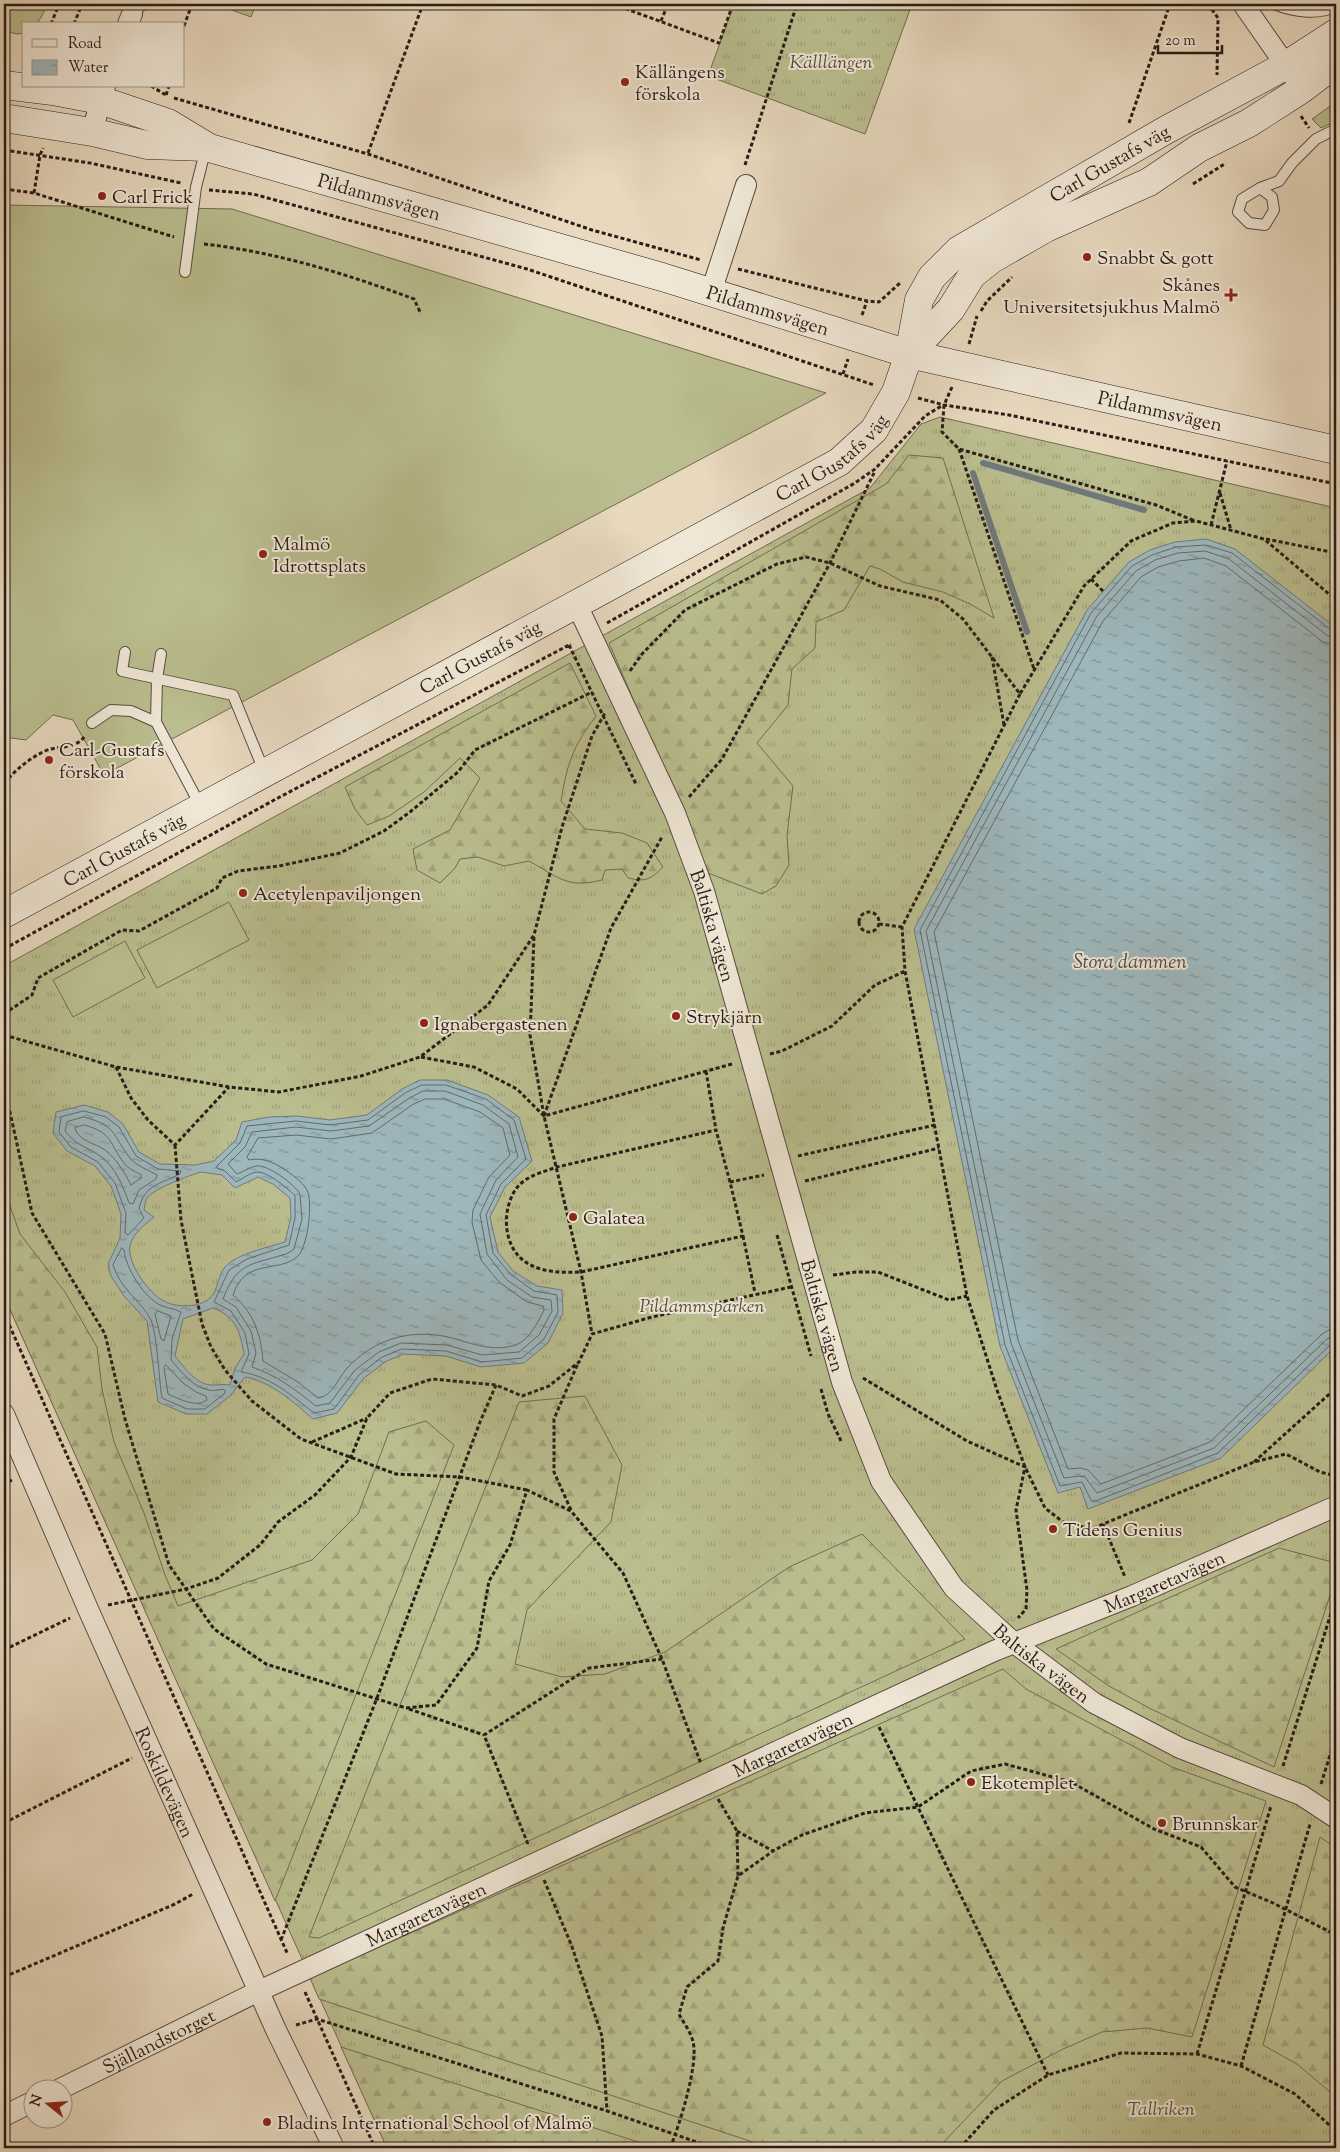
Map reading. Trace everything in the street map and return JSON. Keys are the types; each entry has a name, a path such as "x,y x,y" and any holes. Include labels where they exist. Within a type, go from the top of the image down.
{"street":[{"path":"1243,4 1302,89"},
{"name":"Carl Gustafs väg","path":"4,914 266,774 839,462 874,430 896,392 910,354 919,300 932,278 959,250 1166,130 1285,66 1336,33"},
{"name":"Carl Gustafs väg","path":"910,354 951,309 972,275 992,258 1046,228 1150,182 1199,148 1249,123 1302,89 1336,63"},
{"name":"Pildammsvägen","path":"4,85 22,87"},
{"name":"Pildammsvägen","path":"28,88 102,93 168,123 206,147"},
{"path":"92,132 102,93"},
{"name":"Pildammsvägen","path":"4,118 92,132 147,145 206,147 711,292 910,354 1336,450"},
{"path":"711,292 746,185"},
{"name":"Baltiska vägen","path":"577,604 626,685 704,891 795,1169 814,1281 842,1382 882,1481 954,1588 1022,1639 1094,1704 1180,1748 1301,1795 1336,1818"},
{"name":"Roskildevägen","path":"4,1414 88,1609 276,2030 334,2148"},
{"name":"Margaretavägen","path":"259,1991 708,1782 1022,1639 1132,1596 1335,1505"},
{"name":"Själlandstorget","path":"72,2083 259,1991"},
{"path":"4,2116 22,2107"}],"lane":[{"path":"1274,4 1306,12 1317,12 1336,7"},
{"path":"1260,188 1279,181 1292,163 1316,139 1336,129"},
{"path":"185,272 196,187 206,147"},
{"path":"125,652 122,671 233,695 266,774"},
{"path":"161,654 157,679 156,722 202,808"},
{"path":"92,723 111,710 131,711 156,722"}],"path":[{"path":"52,22 59,4"},
{"path":"75,22 82,4"},
{"path":"185,23 192,4"},
{"path":"368,154 423,4"},
{"path":"613,4 719,42 733,4"},
{"path":"661,21 668,4"},
{"path":"746,185 744,169 797,4"},
{"path":"154,88 166,95 368,154 592,230 719,265 792,281 867,301 879,302 889,292"},
{"path":"166,95 168,88"},
{"path":"4,150 140,173 213,191 253,194 527,269 896,392 944,405 1009,415 1336,484"},
{"path":"34,193 40,155"},
{"path":"1188,187 1212,173"},
{"path":"4,189 34,193 190,242 241,248 363,280 414,299 422,314"},
{"path":"1019,271 987,301 976,318 962,365 944,405 942,432 959,449 1034,670"},
{"path":"959,449 1156,505 1196,521 1231,531 1336,553"},
{"path":"1211,525 1227,461"},
{"path":"683,789 688,798 722,759 830,563 875,469"},
{"path":"1220,492 1231,531"},
{"path":"1196,521 1173,523 1131,541 1084,586 1020,694 902,927 906,971 967,1296 1025,1467 1045,1508 1063,1522 1091,1529 1254,1462 1286,1454 1320,1472 1336,1476"},
{"path":"1264,539 1336,600"},
{"path":"670,2148 676,2136 693,2069 694,2042 679,2014 687,1987 718,1961 723,1928 738,1876 736,1830 708,1782 662,1660 623,1573 571,1511 554,1472 554,1419 592,1334 581,1272 544,1116 530,1035 534,935 553,859 592,736 626,685 630,671 642,654 685,610 777,564 806,557 830,563 880,586 940,600 963,619 1020,694"},
{"path":"1091,579 1103,591"},
{"path":"608,622 612,631"},
{"path":"4,949 268,804 569,645"},
{"path":"991,656 1004,726"},
{"path":"626,663 630,671 626,685"},
{"path":"4,1014 32,995 38,978 122,930 139,931 217,888 222,878 238,871 279,866 340,853 384,831 458,772 475,750 592,692"},
{"path":"4,783 15,771 32,758 47,750 69,747 84,739 92,723"},
{"path":"544,1116 611,928 675,813"},
{"path":"865,912 871,912 877,916 879,924 875,931 868,933 859,927 858,920 865,912"},
{"path":"879,924 902,927"},
{"path":"4,1035 116,1067 229,1087 279,1092 361,1076 420,1057 488,1005 534,935"},
{"path":"769,1054 782,1051 832,1026 875,985 906,971"},
{"path":"766,1045 771,1064"},
{"path":"420,1057 474,1067 517,1089 544,1116"},
{"path":"544,1116 726,1066"},
{"path":"116,1067 131,1098 148,1120 175,1145 181,1220 202,1324 211,1348 225,1370 252,1401 301,1439 396,1474 460,1477 527,1490 571,1511"},
{"path":"706,1071 716,1130 743,1236 755,1294"},
{"path":"175,1145 229,1087"},
{"path":"4,1099 10,1112 32,1213 105,1334 125,1419 169,1565 214,1629 266,1664 377,1698 484,1735 571,1944 602,2036 607,2111"},
{"path":"807,1190 804,1181 795,1169 797,1156 935,1126"},
{"path":"716,1130 557,1167 533,1176 516,1188 508,1206 505,1222 509,1244 518,1257 540,1270 561,1273 581,1272 743,1236"},
{"path":"804,1181 939,1148"},
{"path":"730,1182 795,1169"},
{"path":"834,1284 831,1276 835,1274 878,1272 949,1300 967,1296"},
{"path":"592,1334 652,1317 814,1281"},
{"path":"4,1313 375,2148"},
{"path":"4,1650 88,1609 186,1589 218,1578 260,1546 278,1522 315,1495 352,1457 367,1418 390,1393 432,1379 496,1385 522,1396 549,1386 579,1362"},
{"path":"863,1384 859,1375 967,1441 1025,1467"},
{"path":"281,1940 377,1698 496,1385"},
{"path":"1254,1462 1336,1388"},
{"path":"312,1442 367,1418"},
{"path":"1016,1621 1026,1609 1027,1599 1016,1510 1025,1467"},
{"path":"406,1708 436,1705 477,1648 489,1581 510,1544 527,1490"},
{"path":"1103,1524 1132,1596"},
{"path":"1197,2054 1277,1786 1333,1607 1336,1608"},
{"path":"1010,1615 1016,1621 1022,1639"},
{"path":"484,1735 589,1668 662,1660"},
{"path":"870,1708 1048,2075"},
{"path":"1241,2066 1336,1736"},
{"path":"4,1823 151,1749"},
{"path":"738,1876 802,1835 865,1813 918,1807 971,1771 1004,1764 1071,1782 1154,1829 1201,1847 1236,1887 1336,1935"},
{"path":"736,1830 773,1852"},
{"path":"4,1977 175,1904"},
{"path":"276,2030 317,2019 607,2111 714,2148"},
{"path":"960,2148 994,2110 1048,2075 1121,2053 1197,2054 1241,2066 1295,2094 1336,2131"}],"green space":[{"path":"4,4 44,4 44,12 38,22 22,22 22,33 4,31"},
{"path":"215,4 256,4 251,17"},
{"name":"Källlängen","path":"734,4 912,4 865,134 708,76"},
{"path":"1336,102 1336,121 1321,128 1312,119"},
{"name":"Malmö Idrottsplats","path":"4,205 232,209 826,393 104,775 73,720 53,715 26,740 4,737"},
{"name":"Pildammsparken","path":"940,417 1336,508 1336,2148 387,2148 4,1296 4,966 870,488 921,424"},
{"path":"909,455 943,458 994,618 970,604 943,592 903,582 880,569 870,566 844,610 816,622 815,648 792,669 788,705 757,743 793,786 787,835 789,865 776,886 762,894 708,873 609,643 886,484"},
{"path":"570,663 596,716 576,746 566,776 561,801 585,829 622,833 647,843 663,867 655,875 644,880 634,879 628,878 622,869 605,870 602,880 580,883 563,880 529,861 504,866 478,857 460,859 455,868 440,883 417,870 413,849 450,830 480,778 460,758 424,792 389,816 367,825 355,809 345,787"},
{"path":"229,902 249,940 157,988 137,950"},
{"path":"125,941 145,978 73,1017 53,980"},
{"path":"4,1189 20,1234 65,1292 97,1347 102,1389 114,1442 144,1513 165,1575 178,1606 312,1560 358,1514 389,1432 426,1421 454,1445 275,1901 4,1296"},
{"path":"585,1396 622,1465 611,1522 527,1610 515,1664 562,1677 605,1674 665,1652 789,1567 862,1534 965,1639 319,1938 309,1937 519,1402"},
{"path":"1279,1548 1336,1563 1336,1577 1274,1767 1151,1709 1109,1686 1056,1649"},
{"path":"1003,1669 1026,1689 1172,1767 1266,1801 1192,2037 1147,2028 1102,2032 1063,2049 1002,2081 938,2148 771,2148 319,1999 310,1978"},
{"path":"1320,1837 1336,1848 1336,2097 1297,2064 1263,2045"},
{"path":"341,2047 654,2147 658,2148 387,2148"}],"water":[{"name":"Stora dammen","path":"1206,539 1235,549 1336,628 1336,1346 1221,1458 1088,1509 1080,1487 1058,1493 1000,1346 914,929 1087,610 1129,562 1150,550 1175,542"},
{"path":"420,1080 447,1080 488,1095 519,1117 532,1161 505,1187 490,1217 498,1252 513,1271 537,1286 562,1290 563,1313 548,1343 524,1363 481,1367 446,1356 403,1354 385,1362 363,1379 337,1413 313,1419 273,1388 245,1377 230,1396 207,1414 186,1414 158,1402 147,1321 124,1296 111,1276 108,1264 120,1238 121,1214 111,1186 95,1166 67,1151 53,1133 56,1112 84,1105 108,1112 123,1124 139,1152 160,1164 195,1165 214,1161 236,1140 242,1122 269,1117 297,1116 330,1120 367,1115 402,1089","holes":["201,1172 222,1175 235,1188 258,1177 273,1184 290,1198 291,1217 285,1242 253,1252 230,1262 223,1270 213,1295 205,1302 185,1306 170,1304 159,1298 149,1289 137,1272 130,1254 131,1243 137,1233 154,1217 144,1210 147,1198 164,1187","213,1308 232,1320 236,1326 244,1354 235,1368 230,1385 207,1384 196,1379 175,1356 183,1319"]}],"waterway":[{"path":"983,463 1144,510"},
{"path":"973,473 1027,632"}],"place":[{"name":"Källängens förskola","path":"625,82"},
{"name":"Carl Frick","path":"102,196"},
{"name":"Snabbt & gott","path":"1087,257"},
{"name":"Skånes Universitetsjukhus Malmö","path":"1231,295"},
{"name":"Malmö Idrottsplats","path":"263,554"},
{"name":"Carl-Gustafs förskola","path":"49,760"},
{"name":"Acetylenpaviljongen","path":"243,893"},
{"name":"Strykjärn","path":"676,1016"},
{"name":"Ignabergastenen","path":"424,1023"},
{"name":"Galatea","path":"573,1217"},
{"name":"Tidens Genius","path":"1053,1529"},
{"name":"Ekotemplet","path":"971,1782"},
{"name":"Brunnskar","path":"1162,1823"},
{"name":"Bladins International School of Malmö","path":"267,2122"}],"park label":[{"name":"Tallriken","path":"1161,2108"}]}
